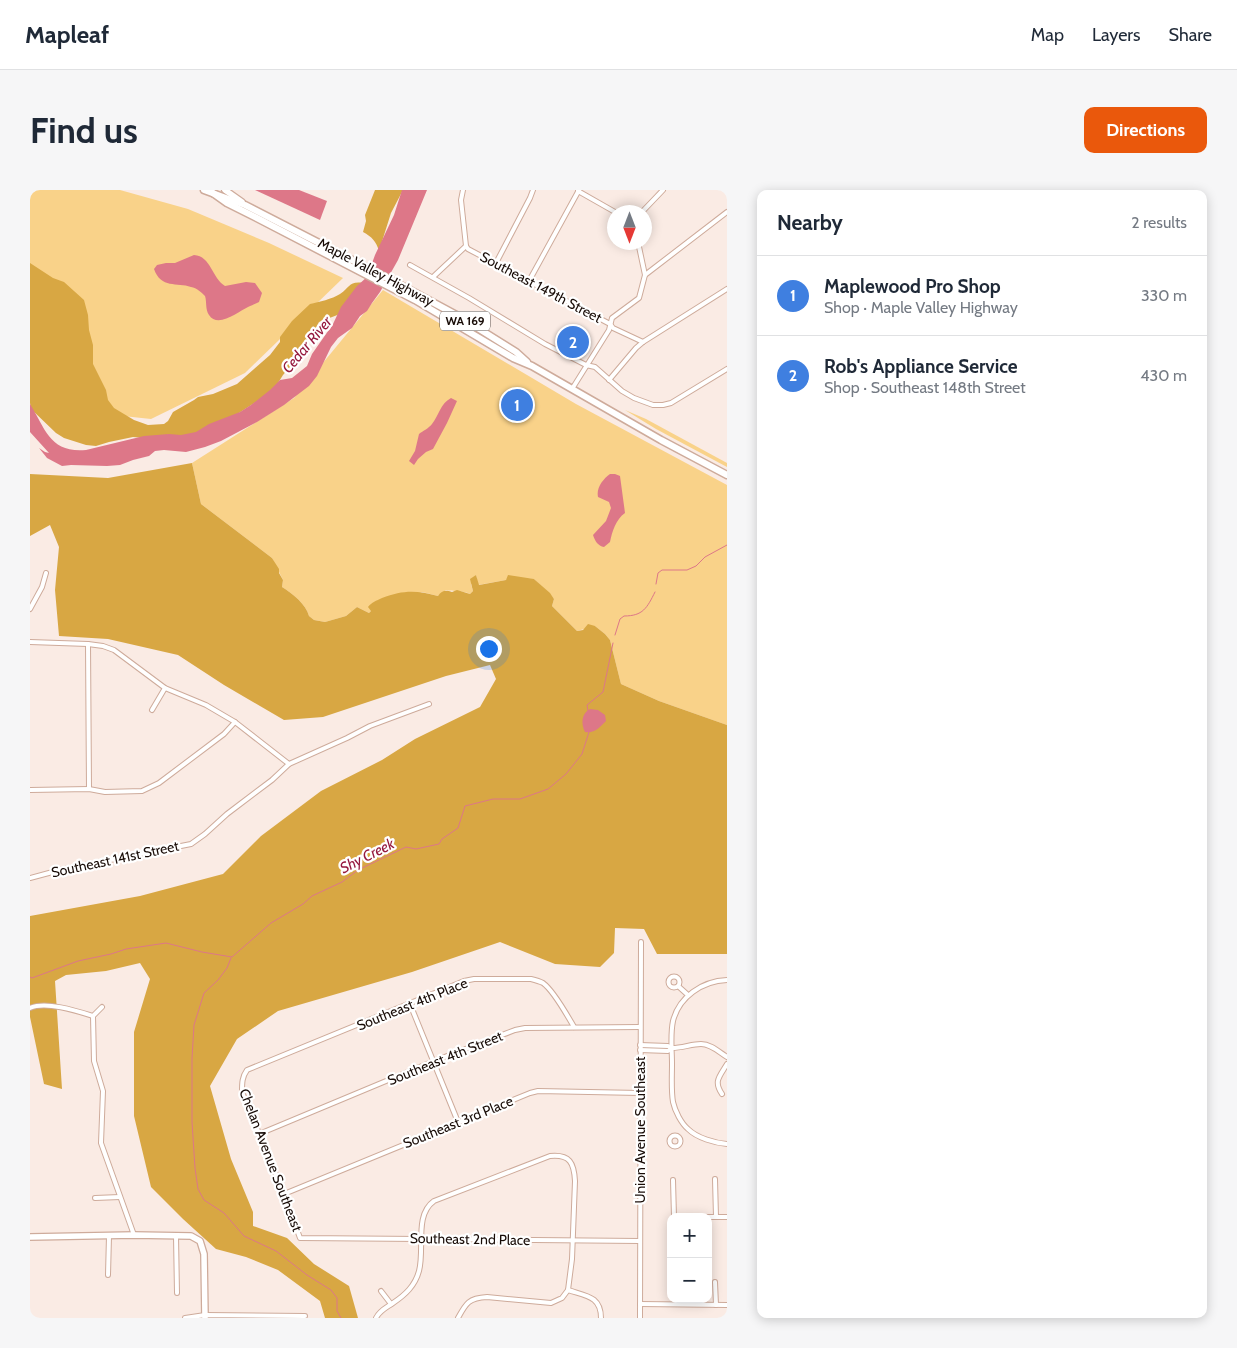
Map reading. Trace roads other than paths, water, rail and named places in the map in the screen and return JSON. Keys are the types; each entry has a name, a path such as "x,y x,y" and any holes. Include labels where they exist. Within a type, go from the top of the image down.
{"main road":[{"name":"Maple Valley Highway","path":"204,190 245,205 354,265 392,289 445,317 513,358 532,366 661,440 727,475"},
{"name":"Maple Valley Highway","path":"213,192 227,203 252,216 354,265 395,282 460,317 516,352 532,366"}],"street":[{"path":"225,190 245,205"},
{"path":"433,277 466,246 461,200 463,190"},
{"path":"496,263 533,190"},
{"path":"529,281 578,190 607,207"},
{"path":"648,205 662,190"},
{"path":"646,275 727,212"},
{"name":"Southeast 149th Street","path":"466,246 468,249 610,324 613,328 643,342"},
{"path":"572,389 609,330 612,318 639,298 646,275 640,250"},
{"path":"410,265 470,298 545,344 586,365 595,367 622,391 653,405 671,403 727,370"},
{"path":"610,380 643,342 727,289"},
{"path":"30,609 42,588 46,572"},
{"path":"30,642 88,644 114,650 165,688 206,705 235,722 289,764"},
{"path":"88,644 89,789"},
{"path":"152,710 165,688"},
{"name":"Southeast 141st Street","path":"30,878 60,870 191,844 272,780 289,764 366,728 429,704"},
{"path":"30,790 89,789 105,792 142,791 159,784 224,734 235,722"},
{"name":"Union Avenue Southeast","path":"640,942 640,1318"},
{"name":"Southeast 4th Place","path":"242,1082 243,1075 247,1070 464,981 474,979 531,979 545,984 562,1006 574,1027"},
{"path":"727,980 710,982 688,995 674,1018 672,1048 673,1102 676,1112 688,1130 710,1141 727,1144"},
{"path":"678,986 688,995"},
{"path":"410,1004 458,1122"},
{"path":"30,1008 38,1006 57,1008 93,1016"},
{"path":"102,1007 93,1016 94,1061 103,1091 101,1143 134,1235"},
{"name":"Southeast 4th Street","path":"259,1134 434,1061 515,1030 525,1028 640,1027"},
{"path":"640,1048 668,1051 672,1048 702,1044 713,1048 727,1057"},
{"path":"722,1094 717,1087 717,1081 727,1064"},
{"name":"Chelan Avenue Southeast","path":"242,1082 242,1092 300,1238"},
{"name":"Southeast 3rd Place","path":"284,1194 530,1093 538,1091 640,1093"},
{"path":"679,1137 688,1130"},
{"path":"376,1318 381,1310 409,1291 415,1281 420,1270 422,1217 428,1205 550,1156 560,1155 566,1158 574,1170 575,1181 573,1240 568,1290 562,1298 551,1303 487,1297 478,1298 464,1306 458,1318"},
{"path":"715,1179 716,1217"},
{"path":"673,1180 674,1213"},
{"path":"94,1198 120,1197"},
{"path":"712,1217 727,1217"},
{"path":"108,1275 109,1236"},
{"path":"176,1236 176,1293"},
{"path":"30,1237 191,1236 200,1241 204,1254 205,1317"},
{"name":"Southeast 2nd Place","path":"300,1238 640,1241"},
{"path":"715,1282 716,1305"},
{"path":"568,1290 593,1299 600,1306 602,1318"},
{"path":"381,1291 391,1304"},
{"path":"640,1304 727,1304"},
{"path":"185,1318 305,1316"}],"waterway":[{"name":"Shy Creek","path":"656,584 658,573 662,570 687,570 727,545"},
{"name":"Shy Creek","path":"615,635 620,619 644,610 655,592"},
{"name":"Shy Creek","path":"588,711 587,705 603,692 613,643"},
{"name":"Shy Creek","path":"30,977 32,978 78,961 126,949 166,943 232,957 271,923 303,904 312,896 342,882 358,870 406,847 416,849 439,844 442,839 458,828 465,806 493,799 520,799 548,789 566,774 582,754 589,732"},
{"path":"231,958 227,968 218,980 204,993 194,1025 192,1122 198,1189 204,1200 224,1213 244,1236 276,1251 307,1275 331,1290 337,1298 337,1311 341,1318"}],"place":[{"name":"Rob's Appliance Service","path":"573,342"},
{"name":"Maplewood Pro Shop","path":"517,405"}],"water label":[{"name":"Cedar River","path":"307,345"}]}
